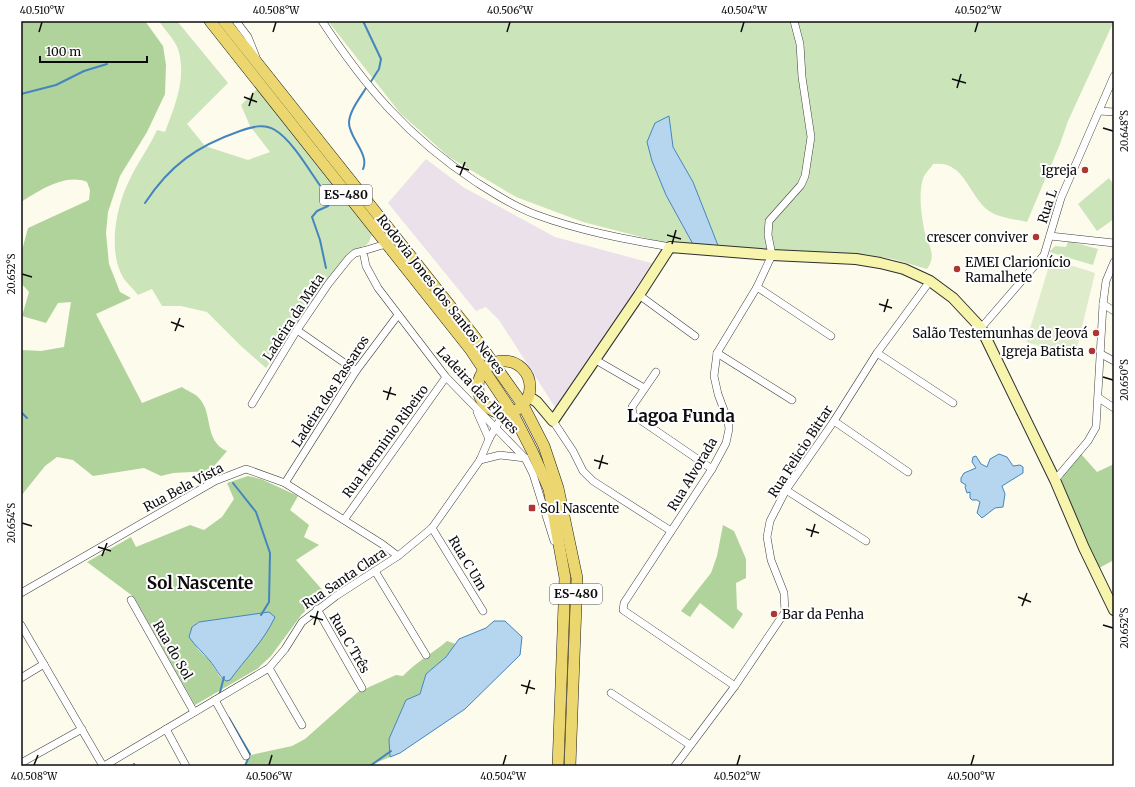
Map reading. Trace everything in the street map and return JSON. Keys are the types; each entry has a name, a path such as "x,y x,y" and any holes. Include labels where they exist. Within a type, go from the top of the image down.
{"main road":[{"name":"Rodovia Jones dos Santos Neves","path":"210,21 484,369 549,489 565,578 558,766"},
{"name":"Rodovia Jones dos Santos Neves","path":"224,21 258,66 526,400 558,488 577,578 570,766"},
{"path":"494,362 510,362 522,369 529,382 526,400 508,413 490,409 478,403 477,386 480,376 484,369 494,362"}],"street":[{"path":"236,21 252,44 258,66"},
{"path":"322,21 364,81 388,109 440,158 505,200 536,215 605,235 670,247 772,255 856,259 880,262 904,269 930,281 953,298 981,328 1055,480 1084,548 1114,610"},
{"path":"772,255 768,235 769,221 801,185 805,176 811,149 809,116 802,77 800,44 794,21"},
{"name":"Rua L","path":"981,328 1044,255 1061,198 1114,76"},
{"path":"1099,111 1114,112"},
{"path":"1050,236 1114,243"},
{"path":"362,251 386,244"},
{"path":"553,421 594,359 640,295 670,247"},
{"name":"Ladeira das Flores","path":"362,251 368,270 398,315 446,377 478,403 496,428 526,458 533,474 565,578"},
{"name":"Ladeira da Mata","path":"252,404 297,330 342,267 352,255 362,251"},
{"name":"Rua Alvorada","path":"735,686 623,610 624,603 712,469 726,443 729,429 728,421 715,384 714,367 717,353 757,287 772,255"},
{"path":"1055,480 1095,431 1099,398 1103,304 1106,281 1114,262"},
{"name":"Rua Felicio Bittar","path":"675,766 735,686 785,612 784,594 771,560 768,537 770,521 786,490 834,421 878,353 930,281"},
{"path":"757,287 831,336"},
{"path":"640,295 695,336"},
{"path":"1103,304 1114,311"},
{"name":"Ladeira dos Passaros","path":"285,483 356,371 398,315"},
{"path":"297,330 356,371"},
{"path":"717,353 792,400"},
{"path":"878,353 953,403"},
{"path":"1101,354 1114,361"},
{"path":"594,359 644,388"},
{"path":"656,372 632,407 633,415 712,469"},
{"name":"Rua Herminio Ribeiro","path":"344,520 446,377"},
{"path":"1099,398 1114,408"},
{"path":"526,400 537,402 553,421 573,451 583,471 593,481 671,531"},
{"path":"478,403 489,439"},
{"name":"Rua Santa Clara","path":"104,766 269,668 285,649 302,622 317,609 398,556 432,528 480,460 489,439 508,413"},
{"path":"834,421 908,472"},
{"path":"480,460 500,455 526,458"},
{"name":"Rua Bela Vista","path":"21,593 215,481 246,469 285,483 398,556"},
{"path":"786,490 866,541"},
{"name":"Rua C Um","path":"432,528 483,611"},
{"path":"375,572 426,655"},
{"name":"Rua do Sol","path":"131,600 194,712"},
{"name":"Rua C Três","path":"317,609 362,688"},
{"path":"21,625 104,766"},
{"path":"21,678 44,664"},
{"path":"269,668 302,725"},
{"path":"611,693 690,745"},
{"path":"215,700 246,756"},
{"path":"21,763 82,729"},
{"path":"166,729 186,766"}],"shaded area":[{"path":"426,159 463,187 555,237 662,266 560,415 499,320 486,307 476,311 388,203"}],"green space":[{"path":"21,21 145,21 163,46 166,65 165,94 147,132 120,176 108,212 106,233 109,264 120,292 131,298 96,314 142,403 182,387 198,397 203,403 211,433 220,446 227,451 210,471 173,473 161,476 144,468 93,476 73,460 57,457 45,466 21,496 21,350 41,351 64,347 71,302 58,303 46,323 22,316 29,292 21,283 21,254 28,228 89,200 90,190 87,182 79,180 61,181 44,188 21,202"},
{"path":"159,21 177,21 228,83 187,124 205,146 248,160 270,152 250,126 241,105 257,89 372,234 369,242 322,289 266,368 241,346 207,312 181,306 162,306 152,289 138,295 124,279 119,268 116,256 115,230 120,203 132,174 157,130 165,132 179,91 181,70 178,49 172,38"},
{"path":"328,21 1114,21 1068,121 1060,144 1027,222 1002,217 989,211 975,196 965,180 952,167 944,164 933,164 926,173 922,182 921,202 925,234 932,254 932,259 927,269 893,259 860,254 719,248 693,182 673,147 669,116 666,195 694,246 661,242 583,222 516,197 449,157 400,113"},
{"path":"1109,178 1114,185 1114,219 1097,231 1078,204"},
{"path":"1068,241 1098,249 1093,265 1049,252 1055,246 1066,247"},
{"path":"1051,259 1095,273 1075,356 1026,342"},
{"path":"1081,454 1097,472 1114,464 1114,560 1099,568 1058,485 1074,458"},
{"path":"248,476 261,479 298,496 290,510 309,525 304,537 319,545 296,560 325,593 302,614 271,656 257,669 195,705 134,597 87,562 131,537 136,547 190,525 204,530 222,517 234,499 227,483","holes":["256,614 247,657 230,680 220,677 210,661 197,648 192,627 198,622"]},
{"path":"723,525 734,531 746,559 746,578 736,583 737,609 743,614 733,629 700,603 690,617 681,611 711,573 717,556"},
{"path":"447,641 456,644 446,657 426,674 420,694 406,700 389,739 390,757 368,766 245,766 251,755 292,746 305,739 358,692 396,675 403,676 413,666"}],"water":[{"path":"669,116 673,147 693,182 719,248 694,246 666,195 652,161 647,142 655,123"},
{"path":"999,454 1007,457 1013,466 1020,465 1023,467 1023,473 1002,486 1005,494 1003,507 995,508 982,518 977,513 980,502 970,498 970,492 967,493 965,487 966,485 961,482 961,478 964,473 976,468 972,462 973,457 976,456 981,464 987,467 990,459"},
{"path":"269,612 275,617 271,626 230,680 226,681 221,676 189,637 192,627 199,622"},
{"path":"494,621 505,621 522,637 520,655 465,709 400,753 390,757 389,739 406,700 420,694 426,674 446,657 459,639 486,628"}],"waterway":[{"path":"363,21 381,59 379,69 370,83"},
{"path":"21,94 56,85 84,71 107,64"},
{"path":"363,169 364,157 352,134 349,122 353,109 366,88"},
{"path":"145,203 164,178 175,167 198,150 225,137 253,127 262,126 271,128 283,136 290,144 330,199 328,206 317,211 312,217 320,240 326,268"},
{"path":"21,412 27,418"},
{"path":"233,483 256,512 270,553 269,602 261,615"},
{"path":"219,696 224,677"},
{"path":"229,718 250,754 245,766"},
{"path":"370,766 391,751"}],"place":[{"name":"Igreja","path":"1085,170"},
{"name":"crescer conviver","path":"1036,237"},
{"name":"EMEI Clarionício Ramalhete","path":"957,269"},
{"name":"Salão Testemunhas de Jeová","path":"1096,333"},
{"name":"Igreja Batista","path":"1092,351"},
{"name":"Sol Nascente","path":"532,508"},
{"name":"Bar da Penha","path":"774,614"}],"district":[{"name":"Lagoa Funda","path":"681,416"},
{"name":"Sol Nascente","path":"200,583"}]}
